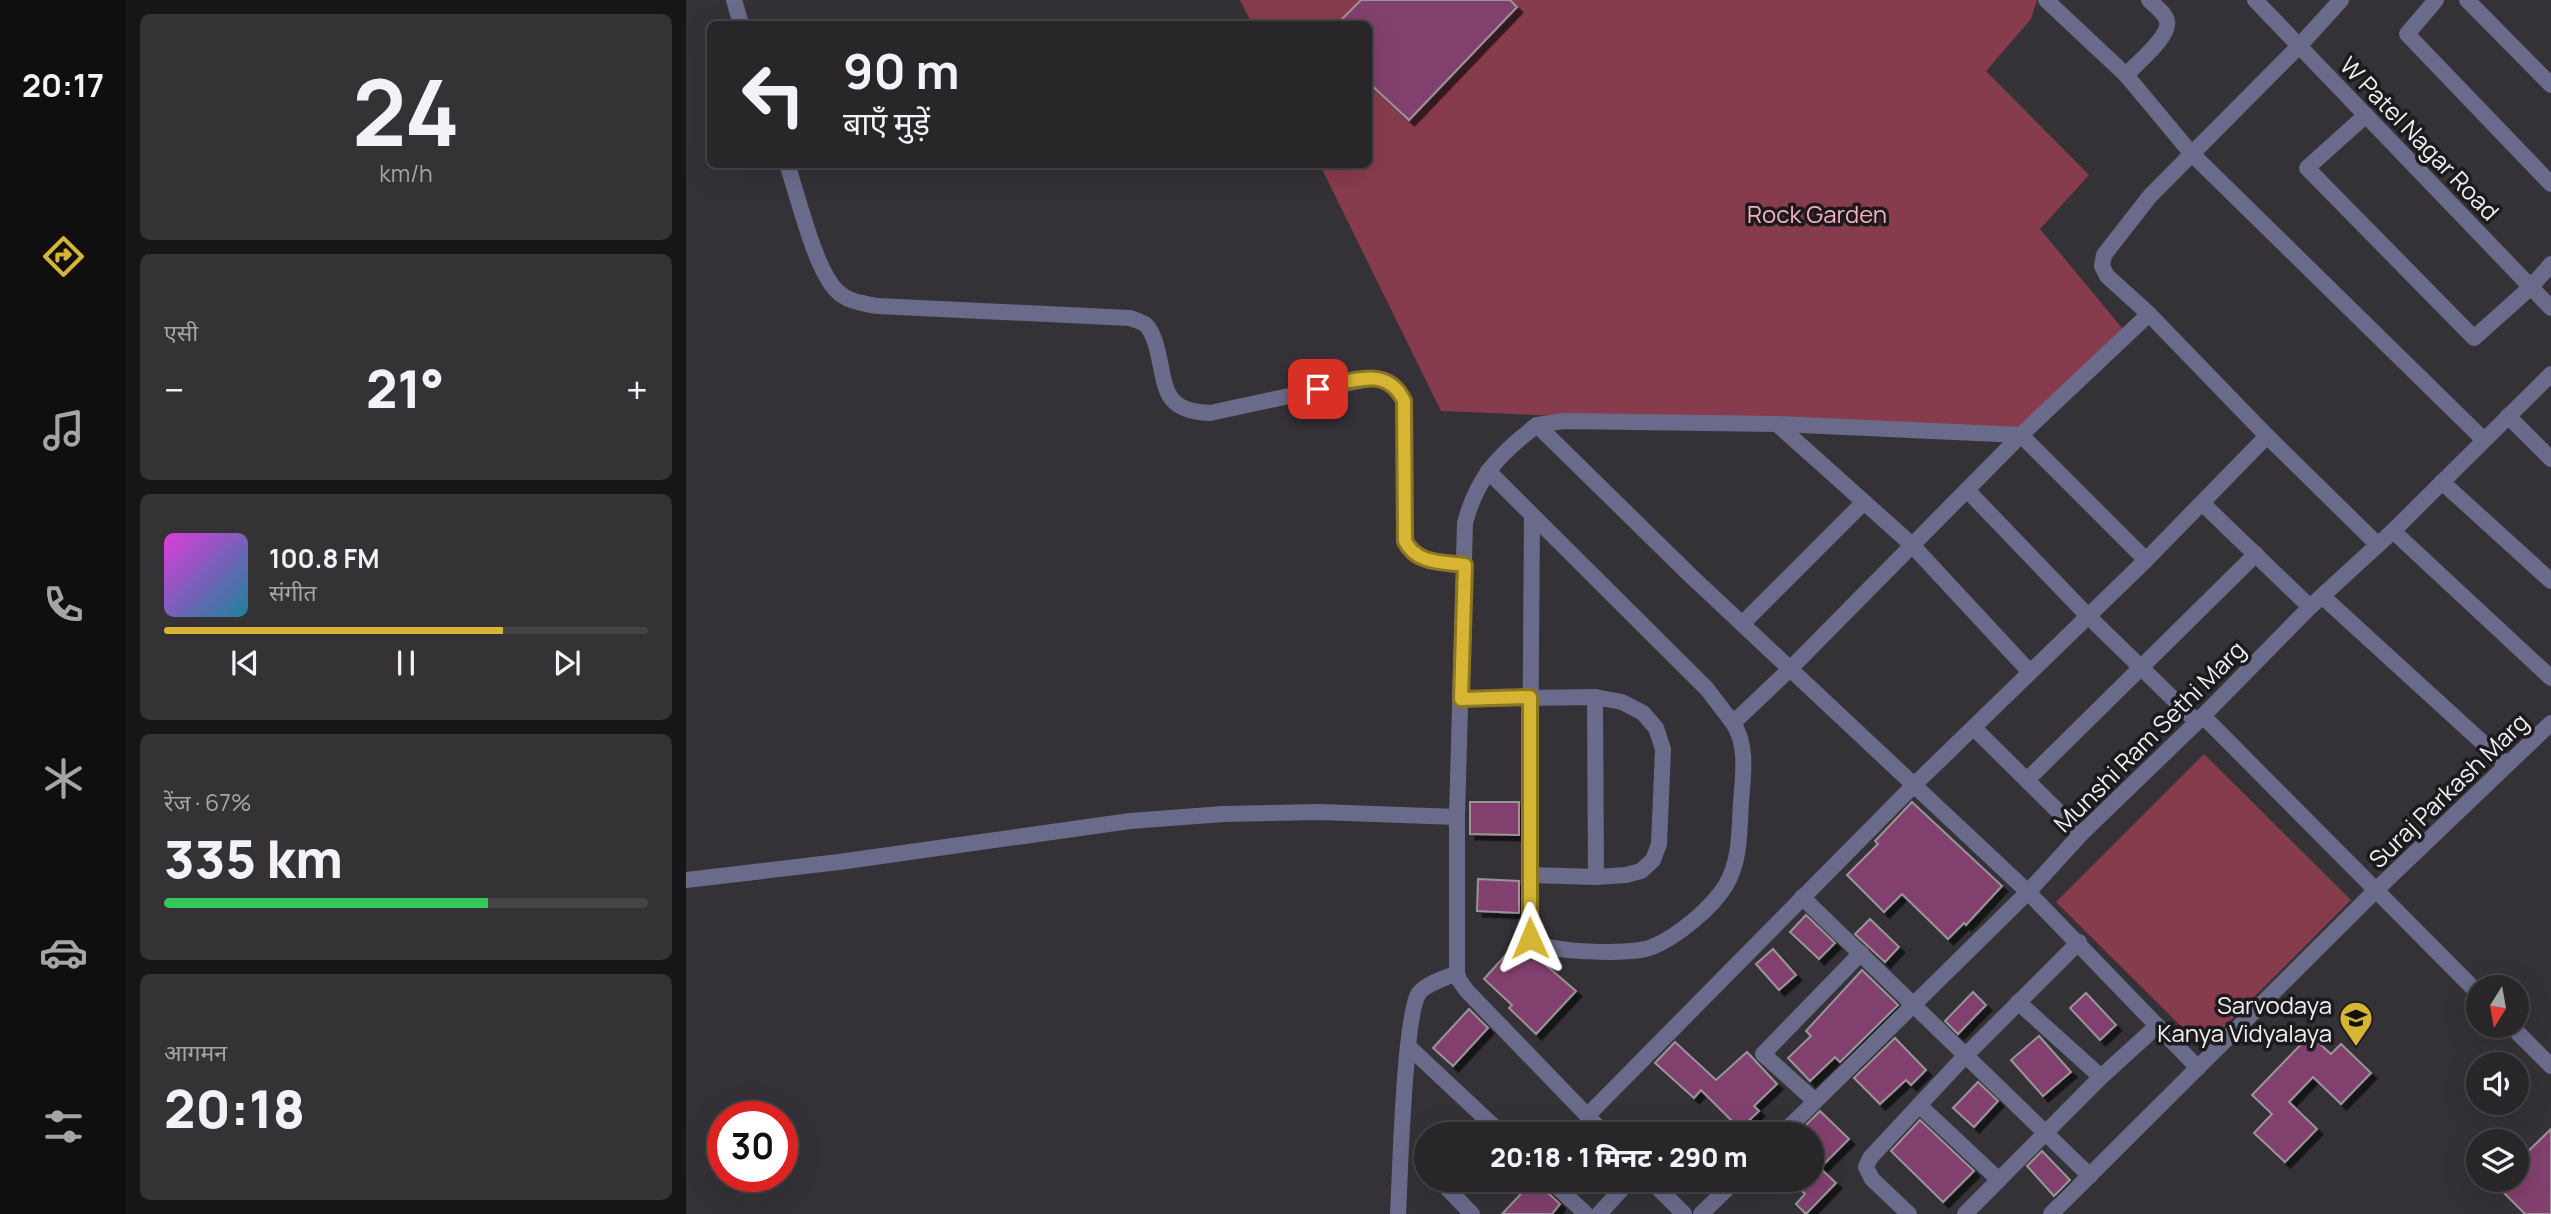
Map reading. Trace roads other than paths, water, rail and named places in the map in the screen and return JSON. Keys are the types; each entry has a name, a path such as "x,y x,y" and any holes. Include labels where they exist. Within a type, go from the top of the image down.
{"street":[{"path":"734,0 740,21"},
{"path":"2046,0 2126,75 2191,153 2483,440"},
{"path":"2126,75 2165,35 2168,27 2167,18 2149,0"},
{"name":"W Patel Nagar Road","path":"2255,0 2551,308"},
{"path":"2341,0 2150,196 2104,255 2102,267 2107,276 2149,314 2267,436 2378,544"},
{"path":"2436,0 2407,34 2551,184"},
{"path":"2467,0 2551,85"},
{"path":"2366,115 2307,168 2474,338 2531,287 2551,264"},
{"path":"788,168 825,276 838,292 854,302 877,306 1130,318 1145,324 1153,336 1165,390 1175,405 1191,412 1210,413 1373,377 1387,381 1398,388 1404,401 1405,541 1411,552 1422,559 1465,565"},
{"path":"1733,723 1791,668 2021,435 2149,314"},
{"name":"Munshi Ram Sethi Marg","path":"1794,1122 2028,892 2081,834 2200,719 2316,601 2393,531 2551,374"},
{"path":"2508,416 2551,459"},
{"path":"1593,1122 1467,991 1457,973 1457,817 1465,523 1477,486 1511,445 1537,425 1564,421 1777,424 2021,435 2146,560"},
{"path":"1777,424 1911,544 2029,671"},
{"path":"1537,425 1743,624 2028,892 2198,1068"},
{"path":"1587,1116 1914,785 2146,560 2267,436"},
{"path":"1488,471 1707,689 1740,733 1743,772 1738,859 1718,897 1700,915 1663,942 1650,948 1603,952 1540,945 1530,938 1532,516"},
{"path":"2442,482 2551,581"},
{"path":"1966,490 2088,616 2200,719 2466,981"},
{"path":"1743,624 1864,502"},
{"path":"2202,503 2256,554 2316,601 2506,764"},
{"path":"2393,531 2551,678"},
{"path":"2027,780 2256,554"},
{"path":"1461,699 1595,697 1622,702 1643,713 1656,728 1663,749 1659,844 1653,860 1641,871 1626,875 1531,875"},
{"path":"1595,697 1596,877"},
{"name":"Suraj Parkash Marg","path":"2051,1214 2376,890 2551,723"},
{"path":"1974,727 2081,834"},
{"path":"686,880 839,862 1130,821 1223,814 1319,812 1457,817"},
{"path":"1802,897 2090,1176"},
{"path":"1909,1214 1872,1179 1866,1167 1870,1158 1965,1056 2079,943"},
{"path":"1815,1101 1763,1054 1861,953"},
{"path":"1398,1214 1408,1046 1416,1000 1419,993 1457,973"},
{"path":"2018,1002 2101,1077"},
{"path":"1965,1214 2101,1077 2157,1026"},
{"path":"2523,1038 2551,1066"},
{"path":"1408,1046 1489,1122"},
{"path":"1919,1105 1999,1180"},
{"path":"1451,1192 1472,1214"},
{"path":"1563,1192 1586,1214"},
{"path":"1598,1214 1619,1192"},
{"path":"1662,1192 1684,1214"},
{"path":"1702,1214 1724,1192"}],"place":[{"name":"Sarvodaya Kanya Vidyalaya","path":"2356,1048"}],"park label":[{"name":"Rock Garden","path":"1817,213"}]}
